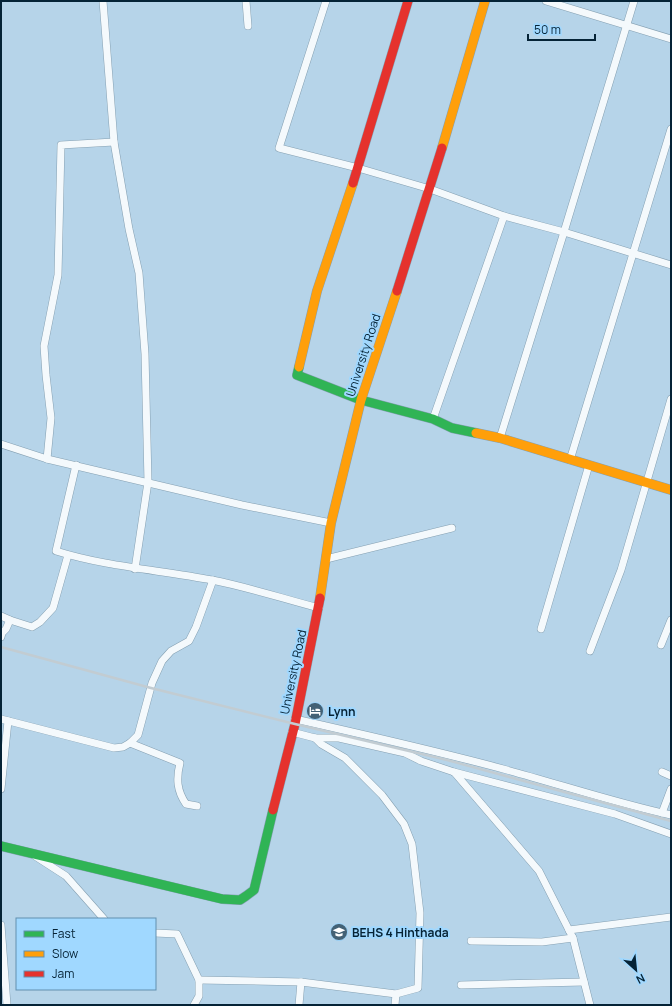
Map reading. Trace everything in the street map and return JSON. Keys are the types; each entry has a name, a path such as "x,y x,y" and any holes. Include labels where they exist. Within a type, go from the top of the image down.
{"street":[{"path":"103,1 114,142 129,229 139,273 145,354 148,482 135,569"},
{"path":"246,1 248,26"},
{"path":"326,1 279,148 358,168 430,190 504,216 564,232 671,266"},
{"path":"408,1 358,168 317,291 297,374 361,400 433,419 452,428 500,438 671,490"},
{"name":"University Road","path":"1,846 222,899 235,901 245,898 254,890 294,725 319,608 331,523 361,400 430,190 485,1"},
{"path":"546,1 567,4 671,39"},
{"path":"500,438 634,1"},
{"path":"570,460 671,128"},
{"path":"47,459 51,418 44,346 58,275 62,145 114,142"},
{"path":"433,419 504,216"},
{"path":"590,651 621,570 671,399"},
{"path":"1,444 47,459 242,505 331,523"},
{"path":"76,465 56,551 68,555 135,569 213,580 319,608"},
{"path":"541,630 589,465"},
{"path":"326,559 452,528"},
{"path":"1,616 32,627 40,622 53,608 68,555"},
{"path":"1,789 4,720 114,748 123,747 130,743 138,735 152,683 162,661 171,651 190,641 213,580"},
{"path":"1,636 10,620"},
{"path":"661,645 671,620"},
{"path":"199,980 302,982 396,994 418,988 420,913 412,844 404,824 382,795 345,758 321,744 315,738 294,725"},
{"path":"294,725 449,755 671,815"},
{"path":"315,738 339,738 405,753 421,761 454,772 615,814 671,834"},
{"path":"130,743 180,763 177,774 180,794 186,804 197,806"},
{"path":"454,772 539,871 573,938 590,1005"},
{"path":"662,772 671,776"},
{"path":"662,813 671,789"},
{"path":"28,852 66,876 103,918"},
{"path":"569,930 671,918"},
{"path":"1,925 7,1005"},
{"path":"156,933 177,934 199,980 199,996 194,1005"},
{"path":"471,941 542,942 573,938"},
{"path":"299,1005 302,982"},
{"path":"461,985 584,982"},
{"path":"394,1005 396,994"}],"railway":[{"path":"1,647 151,688 447,760 671,821"}],"traffic: fast":[{"path":"299,367 297,375 361,400 433,419 452,428 476,433"},
{"path":"1,846 222,899 240,900 254,890 273,810"}],"traffic: slow":[{"path":"442,148 485,1"},
{"path":"299,367 317,291 353,183"},
{"path":"320,598 331,523 361,400 397,291"},
{"path":"476,433 500,438 671,490"}],"traffic: jam":[{"path":"353,183 408,1"},
{"path":"397,291 442,148"},
{"path":"273,810 295,724 320,598"}],"place":[{"name":"Lynn","path":"315,711"},
{"name":"BEHS 4 Hinthada","path":"339,932"}]}
